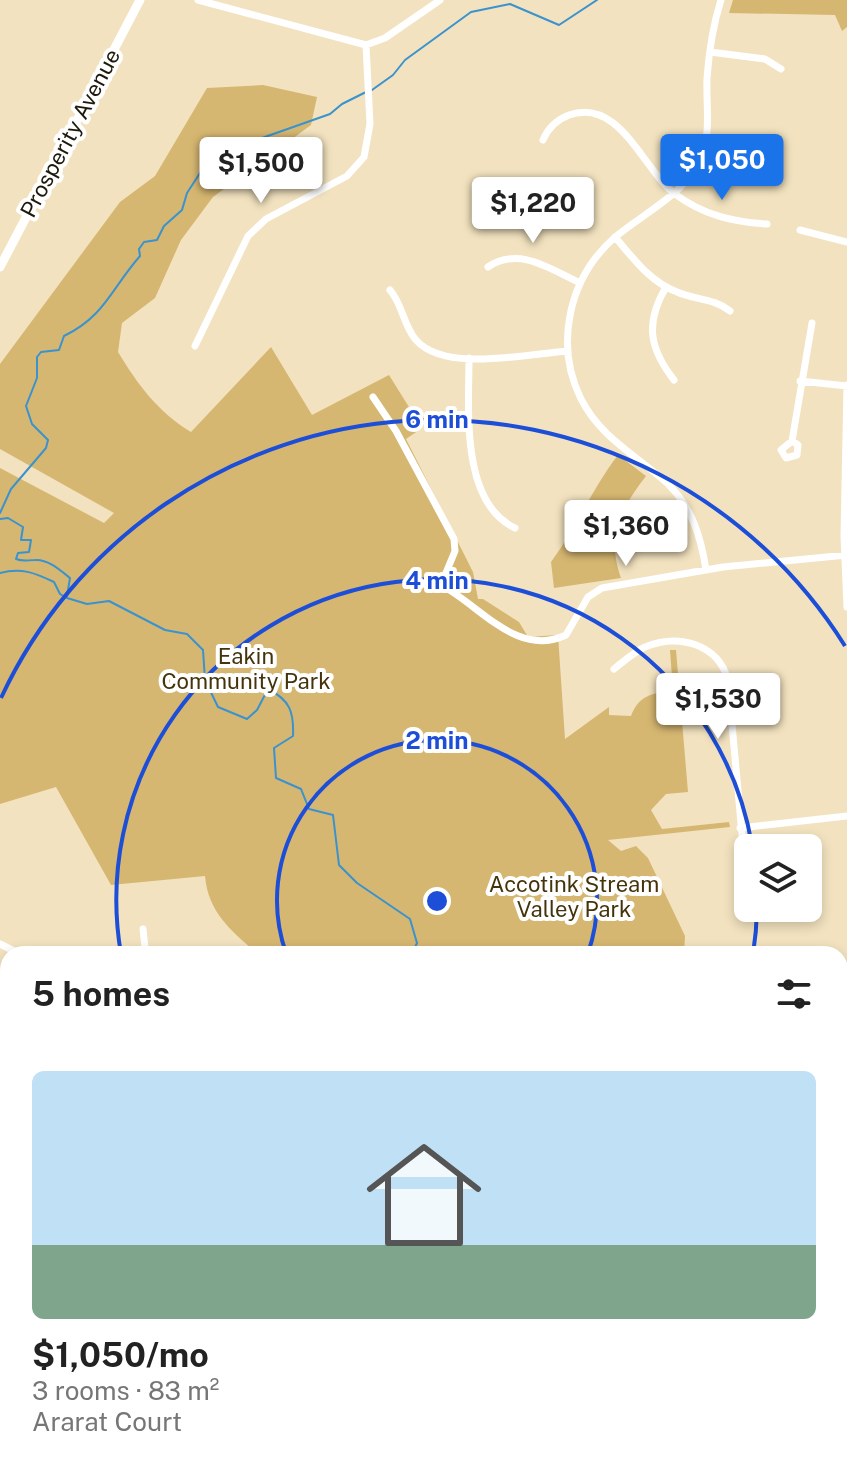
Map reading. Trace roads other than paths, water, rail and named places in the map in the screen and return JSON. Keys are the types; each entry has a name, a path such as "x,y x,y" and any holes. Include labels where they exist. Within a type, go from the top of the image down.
{"main road":[{"name":"Prosperity Avenue","path":"0,267 140,0"}],"street":[{"path":"198,0 366,45 385,38 440,0"},
{"path":"706,570 698,531 685,506 668,484 614,442 594,420 574,381 568,351 571,311 580,283 595,259 615,237 689,178 705,146 710,52 721,0"},
{"path":"195,346 248,236 266,219 347,176 360,165 369,135 366,45"},
{"path":"710,52 765,59 781,69"},
{"path":"543,140 554,123 569,115 585,113 602,116 617,126 673,193 715,216 767,224"},
{"path":"800,230 847,242"},
{"path":"615,237 645,271 666,287 712,301 730,311"},
{"path":"488,267 506,258 523,258 580,283"},
{"path":"666,287 653,313 651,334 656,354 674,380"},
{"path":"390,290 408,329 421,345 447,358 568,351"},
{"path":"792,441 812,323"},
{"path":"469,358 468,435 475,468 496,514 515,528"},
{"path":"800,381 847,385 847,607"},
{"path":"373,397 396,431 454,539 455,551 441,585 516,637 549,641 566,635 588,597 602,588 706,570 846,555"},
{"path":"614,669 648,646 677,642 705,647 722,664 728,680 741,834"},
{"path":"740,828 847,816"},
{"path":"143,929 145,946"}],"waterway":[{"path":"372,90 393,75 405,60 471,12 510,4 559,25 597,0"},
{"path":"0,513 11,489 46,448 48,440 32,424 26,406 37,378 37,357 41,352 59,350 64,336 98,311 140,256 139,249 144,242 157,240 164,226 182,210 187,193 215,150 241,152 262,138 330,114 366,92"},
{"path":"0,519 8,518 23,527 21,540 31,540 29,552 18,553 16,559 40,560 58,569 70,578 67,596"},
{"path":"0,573 21,571 34,574 54,582 60,594 67,598 87,604 109,601 165,630 187,634 203,650 205,680 218,707 247,719 257,710 268,689 286,702 293,720 293,736 274,748 276,778 301,789 309,809 333,815 339,865 357,883 410,919 416,946"}],"park label":[{"name":"Eakin Community Park","path":"246,668"},
{"name":"Accotink Stream Valley Park","path":"574,896"}]}
